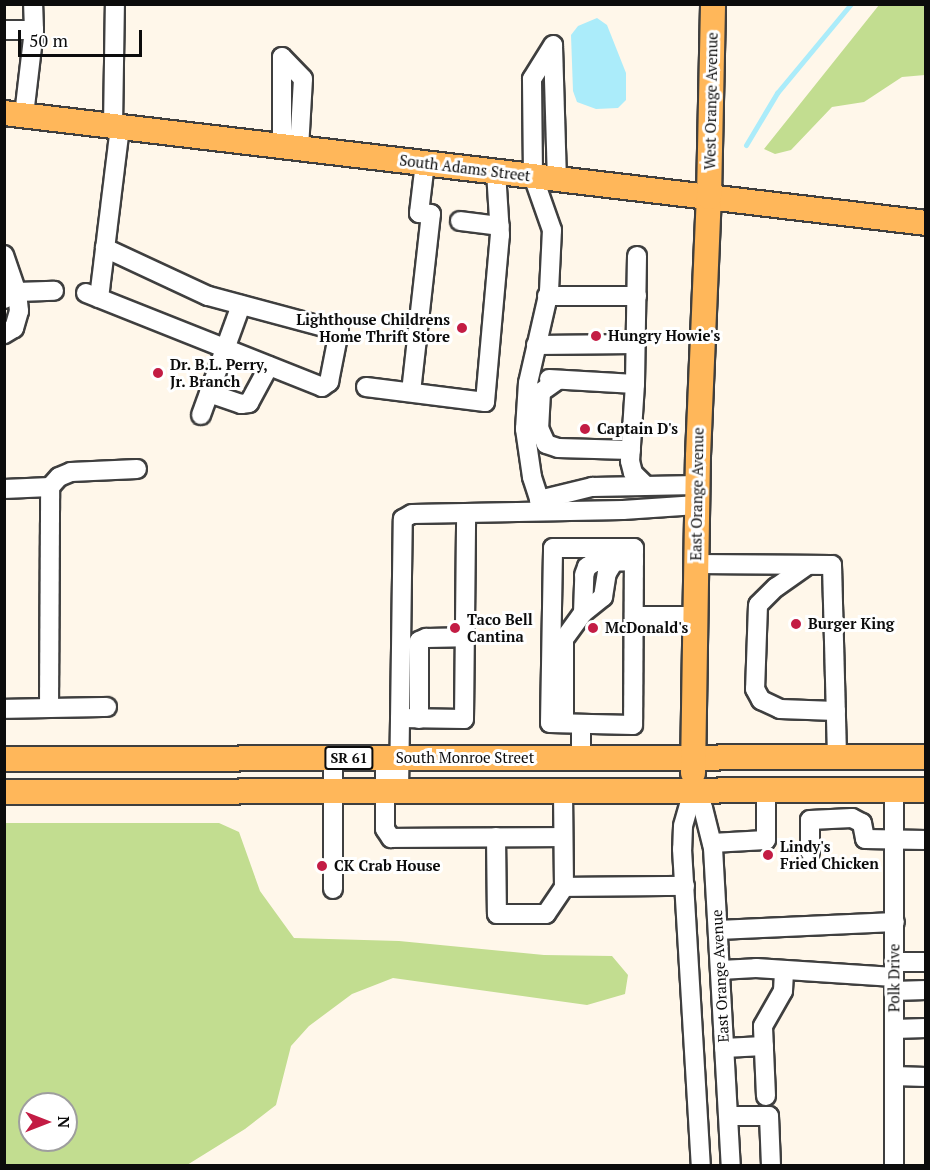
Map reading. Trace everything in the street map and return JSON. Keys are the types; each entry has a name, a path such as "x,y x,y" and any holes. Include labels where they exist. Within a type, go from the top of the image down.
{"main road":[{"name":"West Orange Avenue","path":"709,197 713,4"},
{"name":"South Adams Street","path":"14,114 926,223"},
{"name":"East Orange Avenue","path":"693,791 697,495 709,197"},
{"name":"South Monroe Street","path":"4,759 926,757"},
{"name":"SR 61","path":"4,792 926,790"}],"street":[{"path":"14,114 34,30 33,4"},
{"path":"105,248 208,296 339,331 329,382 322,387 92,296 105,248 116,126 115,4"},
{"path":"4,30 34,30"},
{"path":"541,506 526,448 529,378 548,296 552,230 533,176 532,79 553,45 557,179"},
{"path":"282,57 303,79 291,147 282,57"},
{"path":"411,392 430,214 419,213 425,163"},
{"path":"366,387 485,402 500,226 496,171"},
{"path":"460,221 500,226"},
{"path":"4,255 11,296 19,311 14,328 4,334"},
{"path":"637,256 635,384 631,450 633,473 646,486"},
{"path":"4,306 11,296 54,291"},
{"path":"548,296 637,296"},
{"path":"201,415 241,305"},
{"path":"536,345 636,344"},
{"path":"209,393 240,404 249,403 269,366"},
{"path":"529,378 635,384"},
{"path":"558,380 541,392 539,428 546,444 558,448 631,450"},
{"path":"49,708 50,487 59,477 71,472 137,469"},
{"path":"541,506 592,488 646,486 697,495"},
{"path":"4,489 50,487"},
{"path":"563,837 392,838 385,829 392,791 392,758 400,718 403,519 412,514 466,513 697,495"},
{"path":"400,718 464,719 466,513"},
{"path":"581,758 565,723 553,548 634,554"},
{"path":"565,723 564,639 583,613 584,575 587,567 595,562 615,562 634,554"},
{"path":"565,723 633,725 634,554"},
{"path":"696,564 832,566 837,757"},
{"path":"808,565 767,594 758,605 755,689 761,700 780,709 836,711"},
{"path":"634,616 694,616"},
{"path":"419,719 419,641 426,638 465,637"},
{"path":"4,709 107,707"},
{"path":"333,758 333,889"},
{"path":"817,790 817,819"},
{"name":"Polk Drive","path":"894,790 894,1166"},
{"path":"496,837 497,914 546,914 564,887 563,791"},
{"name":"East Orange Avenue","path":"693,791 703,808 712,843 731,1166"},
{"name":"East Orange Avenue","path":"693,791 683,826 701,1166"},
{"path":"712,843 766,840 766,791"},
{"path":"810,852 810,820 817,819 852,818 862,823 865,839 926,840"},
{"path":"564,887 685,886"},
{"path":"718,930 895,922"},
{"path":"894,977 926,962"},
{"path":"720,970 784,970 894,977 926,990"},
{"path":"766,1096 763,1026 783,992 784,970"},
{"path":"894,1029 926,1028"},
{"path":"724,1048 764,1046"},
{"path":"894,1076 926,1077"},
{"path":"729,1116 769,1116 771,1166"}],"green space":[{"path":"879,5 925,5 925,75 902,77 864,102 832,107 791,150 775,154 764,149"},
{"path":"5,823 219,823 239,832 260,891 294,938 399,941 544,955 612,956 628,975 625,994 587,1005 393,978 352,994 309,1026 291,1046 276,1105 245,1129 187,1165 5,1165"}],"water":[{"path":"597,18 607,25 626,73 626,100 618,108 596,109 577,102 573,91 571,35 578,26"}],"waterway":[{"path":"746,145 777,93 851,4"}],"place":[{"name":"Lighthouse Childrens Home Thrift Store","path":"462,328"},
{"name":"Hungry Howie's","path":"596,336"},
{"name":"Dr. B.L. Perry, Jr. Branch","path":"158,373"},
{"name":"Captain D's","path":"585,429"},
{"name":"Burger King","path":"796,624"},
{"name":"Taco Bell Cantina","path":"455,628"},
{"name":"McDonald's","path":"593,628"},
{"name":"Lindy's Fried Chicken","path":"768,855"},
{"name":"CK Crab House","path":"322,866"}]}
